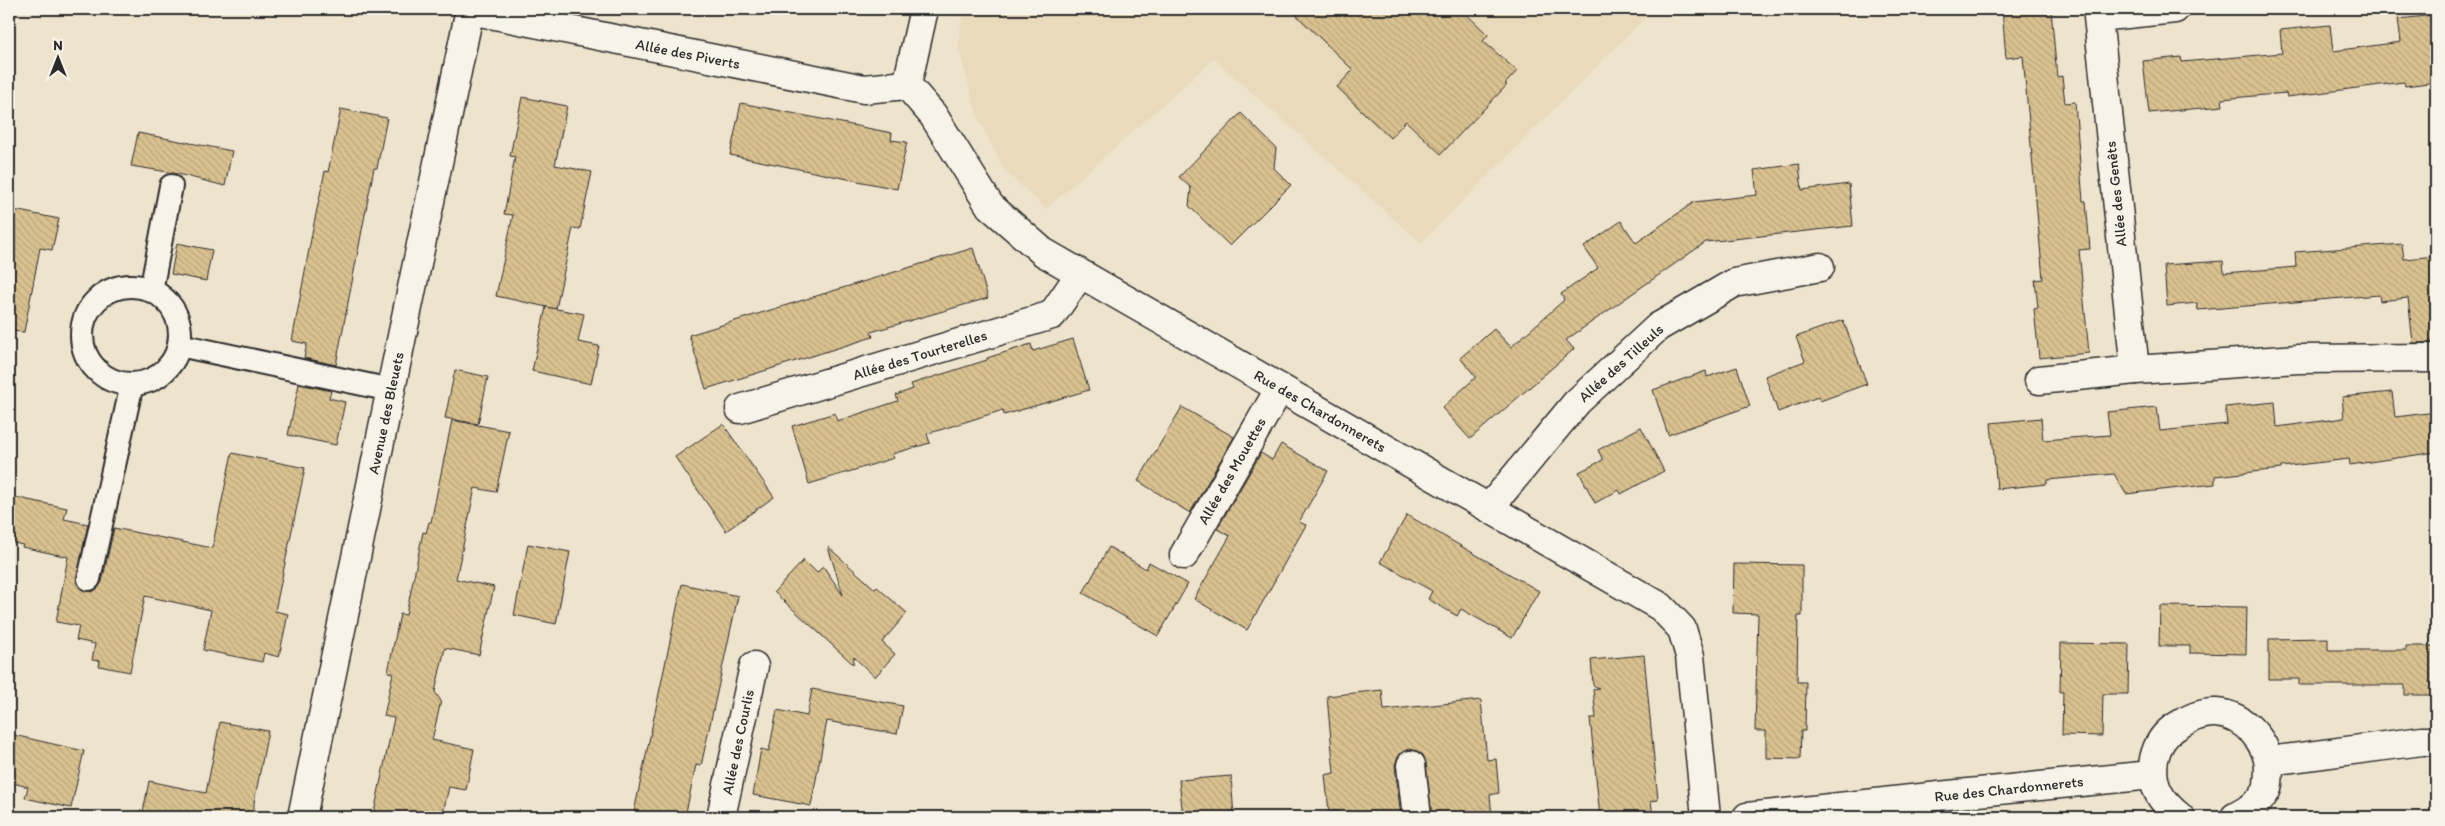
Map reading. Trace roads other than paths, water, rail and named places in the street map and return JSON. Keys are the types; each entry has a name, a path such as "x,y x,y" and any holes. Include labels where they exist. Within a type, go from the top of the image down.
{"street":[{"path":"907,85 924,9"},
{"name":"Allée des Genêts","path":"2135,370 2096,13 2175,9"},
{"name":"Allée des Piverts","path":"470,10 864,89 907,85"},
{"name":"Avenue des Bleuets","path":"302,817 470,10"},
{"name":"Rue des Chardonnerets","path":"907,85 933,114 990,206 1043,252 1661,607 1682,629 1690,656 1706,817"},
{"name":"Allée des Tilleuls","path":"1489,508 1577,402 1658,327 1734,283 1820,267"},
{"name":"Allée des Tourterelles","path":"740,409 1052,315 1080,274"},
{"path":"2039,380 2135,370 2298,359 2436,358"},
{"name":"Allée des Mouettes","path":"1184,554 1280,388"},
{"name":"Allée des Courlis","path":"721,817 754,666"},
{"path":"2180,817 2166,806 2152,775 2156,749 2170,730 2188,718 2216,713 2238,720 2260,738 2269,761 2268,789 2254,806 2235,817"},
{"path":"2269,761 2422,741 2436,741"},
{"path":"1411,765 1417,817"},
{"name":"Rue des Chardonnerets","path":"1747,817 2152,775"}],"lane":[{"path":"151,290 171,186"},
{"path":"120,287 136,287 151,290 165,300 174,313 180,329 179,345 173,360 162,373 148,381 132,384 116,382 102,375 90,363 84,349 82,333 89,311 105,294 120,287"},
{"path":"179,345 391,390"},
{"path":"89,579 132,384"}]}
